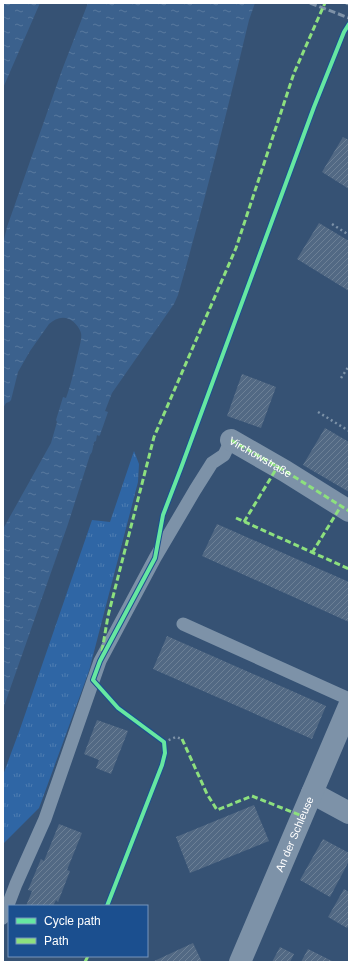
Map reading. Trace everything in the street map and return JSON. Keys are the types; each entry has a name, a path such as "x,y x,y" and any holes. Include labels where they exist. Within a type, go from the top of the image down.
{"street":[{"name":"Virchowstraße","path":"231,440 286,471 349,512"},
{"name":"An der Schleuse","path":"240,962 349,706"},
{"path":"312,793 349,813"}],"lane":[{"name":"Virchowstraße","path":"3,918 16,884 45,819 100,661 155,558 195,490 212,464 224,454 231,440"},
{"path":"183,624 349,699"}],"path":[{"path":"332,224 349,235"},
{"path":"341,378 349,366"},
{"path":"318,412 349,431"},
{"path":"164,742 176,737 182,739"}],"green space":[{"path":"134,451 139,464 138,482 89,671 39,808 3,844 3,775 92,520 110,522"}],"water":[{"path":"3,3 40,3 3,88"},
{"path":"88,3 255,3 249,20 215,158 178,295 174,304 112,393 105,411 108,412 100,435 97,435 96,441 94,442 68,524 3,709 3,529 51,443 63,397 66,398 70,386 79,349 81,333 78,327 69,319 58,318 49,324 30,351 18,372 11,400 6,403 3,408 3,244 7,227 62,70"}],"building":[{"path":"343,137 349,140 349,189 322,172"},
{"path":"319,223 349,241 349,291 297,259"},
{"path":"242,374 276,387 261,428 227,416"},
{"path":"325,428 349,442 349,492 303,465"},
{"path":"217,524 349,582 349,622 202,556"},
{"path":"167,636 326,706 312,739 153,669"},
{"path":"97,720 128,731 111,774 96,768 99,760 84,754"},
{"path":"254,805 269,841 190,873 176,837"},
{"path":"59,824 82,833 67,870 70,871 58,902 56,900 54,905 26,905 32,891 28,890 41,859 44,861"},
{"path":"323,839 349,853 349,861 330,897 300,880"},
{"path":"344,889 349,892 349,924 347,928 328,917"},
{"path":"193,943 202,962 152,962"},
{"path":"280,947 294,954 290,962 272,962"},
{"path":"308,949 334,962 301,962"}],"railway":[{"path":"310,3 349,18"}],"marked path":[{"path":"102,651 108,616 154,437 236,248 294,73 325,3"},
{"path":"231,440 285,471 349,511"},
{"path":"244,522 278,466"},
{"path":"312,553 341,506"},
{"path":"236,518 349,569"},
{"path":"182,739 207,794 217,810 252,796 302,816"},
{"path":"85,962 88,957"}],"cycle path":[{"path":"107,905 162,765 165,753 164,742 118,708 93,680 100,661 155,558 163,515 314,107 344,32 349,24"}]}
